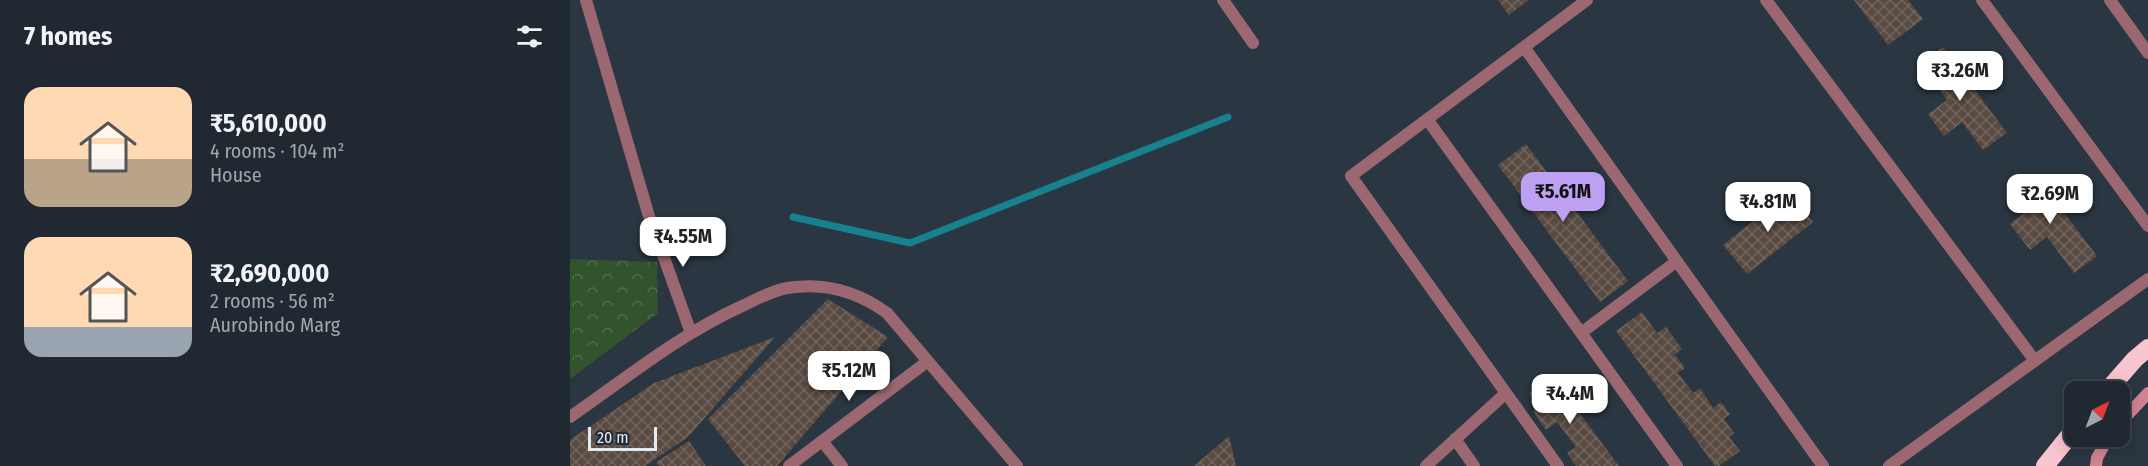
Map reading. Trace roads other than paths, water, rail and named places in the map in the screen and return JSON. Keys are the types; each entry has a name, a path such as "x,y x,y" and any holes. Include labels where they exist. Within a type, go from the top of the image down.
{"highway":[{"path":"2116,381 2148,348"},
{"path":"2045,466 2064,442"}],"main road":[{"path":"2130,412 2148,393"},
{"path":"2096,466 2103,447"}],"street":[{"path":"586,0 648,213 691,333"},
{"path":"1223,0 1253,43"},
{"path":"1558,466 1351,176 1587,0"},
{"path":"1766,0 2035,361"},
{"path":"1982,0 2148,226"},
{"path":"2110,0 2148,53"},
{"path":"1524,47 1823,466"},
{"path":"1427,119 1677,466"},
{"path":"1581,333 1677,261"},
{"path":"1889,466 2148,279"},
{"path":"570,417 691,333 724,313 784,288 831,287 869,300 886,313 1017,466"},
{"path":"789,466 928,362"},
{"path":"1426,466 1506,393"},
{"path":"1455,439 1474,466"},
{"path":"822,441 842,466"}],"waterway":[{"path":"793,217 910,243 1228,117"}]}
